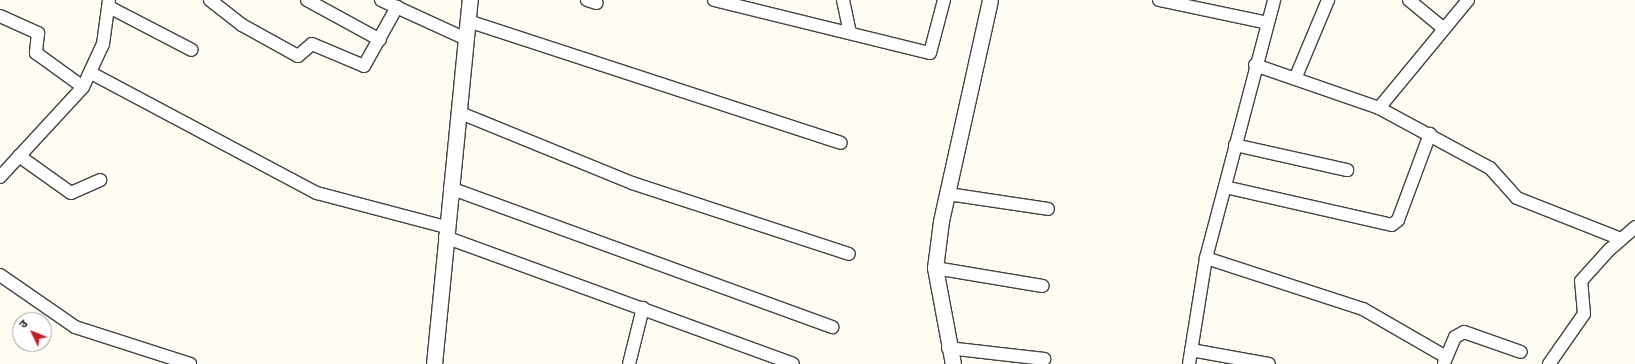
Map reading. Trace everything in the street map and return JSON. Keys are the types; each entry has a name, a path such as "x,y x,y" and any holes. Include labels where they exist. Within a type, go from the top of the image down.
{"street":[{"path":"210,0 242,25 299,56 312,44 364,66 380,40 397,7"},
{"path":"307,0 380,40"},
{"path":"381,0 466,39"},
{"path":"434,364 450,188 470,0"},
{"path":"714,0 850,32 930,53 944,0"},
{"path":"843,0 850,32"},
{"path":"953,364 948,348 934,268 948,194 990,0"},
{"path":"1159,0 1268,24"},
{"path":"1189,364 1206,258 1255,65 1274,0"},
{"path":"1295,79 1328,0"},
{"path":"1409,0 1444,29"},
{"path":"1379,108 1468,0"},
{"path":"0,177 83,87 91,73 103,44 109,3 192,50"},
{"path":"0,16 38,33 36,53 83,87"},
{"path":"468,21 841,142"},
{"path":"1255,65 1379,108 1430,134 1490,168 1517,198 1621,239"},
{"path":"91,73 317,193 446,232 793,364"},
{"path":"458,112 632,183 849,254"},
{"path":"1225,187 1392,225 1398,220 1430,134"},
{"path":"1235,145 1347,170"},
{"path":"19,156 71,193 100,180"},
{"path":"450,188 832,327"},
{"path":"948,194 1048,209"},
{"path":"1549,364 1584,314 1581,281 1621,239 1635,227"},
{"path":"1206,258 1363,309 1445,360 1455,337 1464,332 1521,352"},
{"path":"934,268 1043,286"},
{"path":"0,275 43,308 85,331 190,364"},
{"path":"629,364 643,308"},
{"path":"948,348 992,359 1044,359"},
{"path":"1191,350 1269,364"}]}
